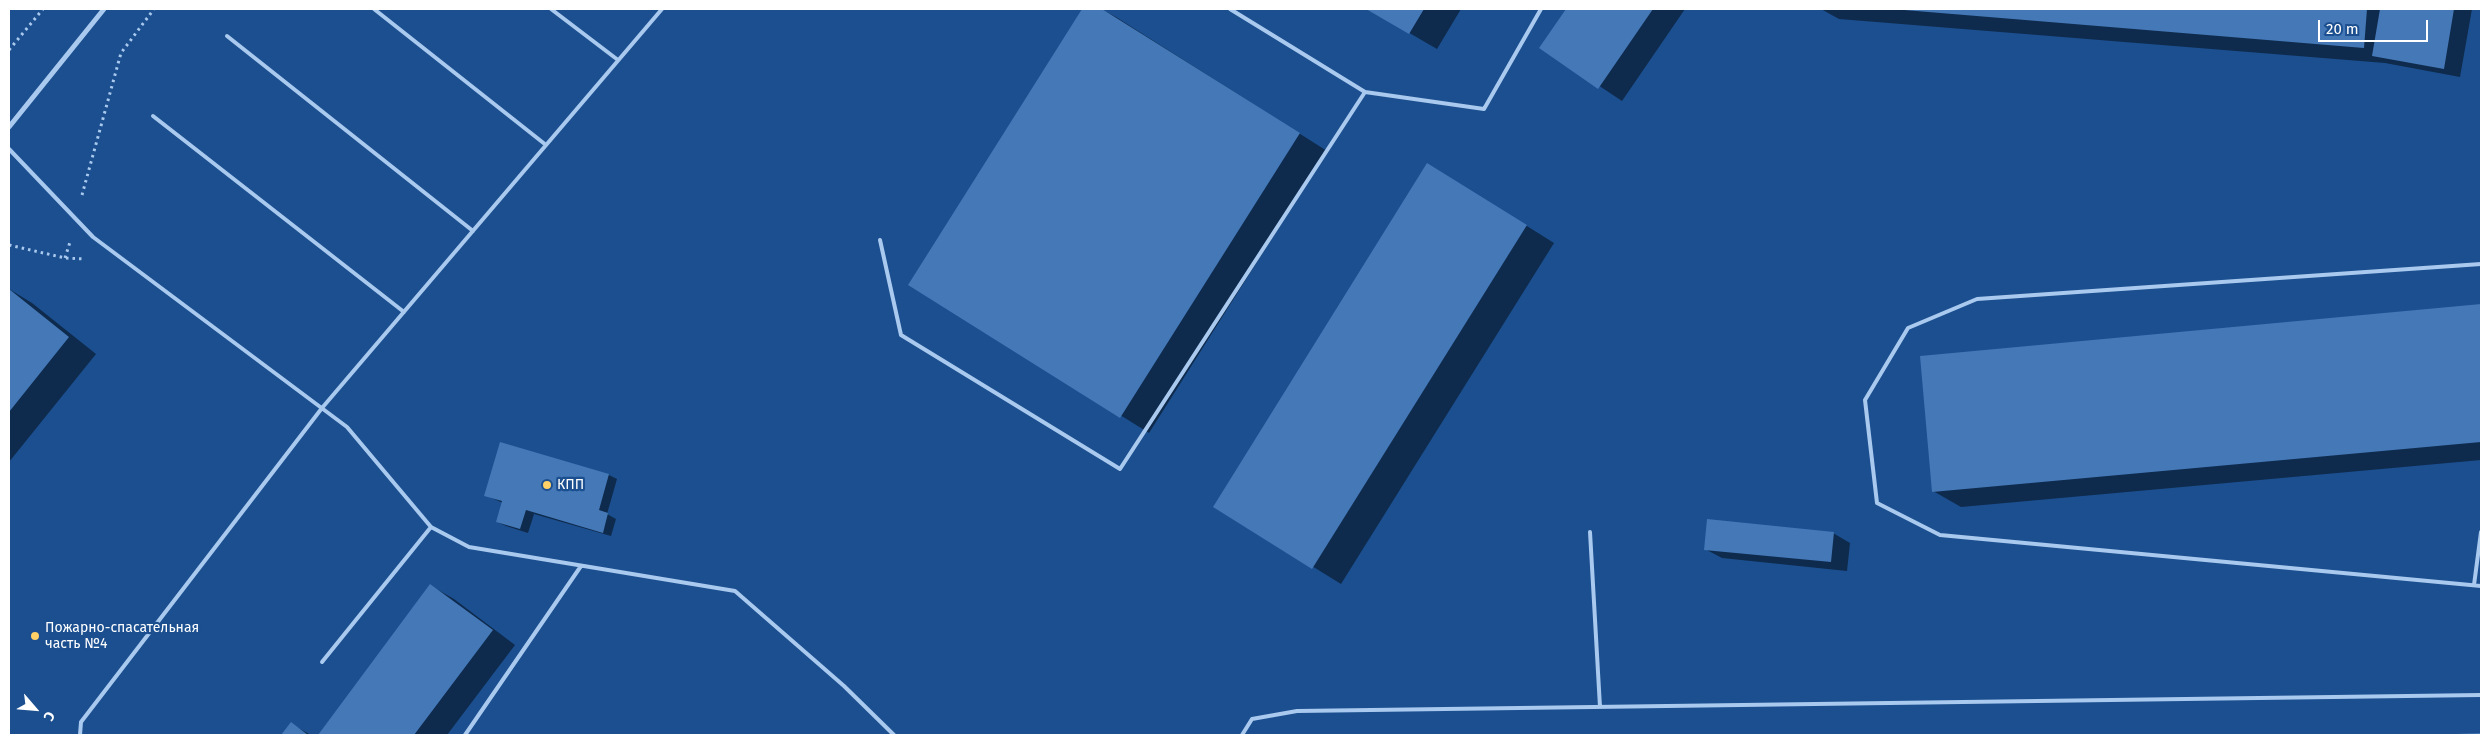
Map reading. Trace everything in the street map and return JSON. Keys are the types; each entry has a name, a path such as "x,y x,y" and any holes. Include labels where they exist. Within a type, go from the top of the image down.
{"street":[{"path":"9,127 104,9"}],"lane":[{"path":"374,9 546,145"},
{"path":"551,9 618,60"},
{"path":"80,735 80,722 322,408 662,9"},
{"path":"1230,9 1366,92 1484,109 1541,9"},
{"path":"227,36 473,231"},
{"path":"880,240 902,335 1120,469 1366,92"},
{"path":"153,116 404,312"},
{"path":"9,149 92,237 347,427 432,527 469,547 735,591 844,686 894,735"},
{"path":"2481,264 1977,299 1908,328 1866,400 1877,502 1940,535 2481,586"},
{"path":"322,662 432,527"},
{"path":"1590,532 1600,707"},
{"path":"2474,585 2481,532"},
{"path":"465,735 581,566"},
{"path":"1242,735 1252,719 1297,711 2481,695"}],"path":[{"path":"9,50 43,9"},
{"path":"65,258 121,53 154,9"},
{"path":"9,245 65,258 125,261"}],"building":[{"path":"1082,9 1102,9 1300,133 1120,418 908,285"},
{"path":"1366,9 1424,9 1409,34"},
{"path":"1566,9 1653,9 1598,89 1539,48"},
{"path":"1892,9 2367,9 2364,48"},
{"path":"2380,9 2454,9 2444,69 2372,56"},
{"path":"1427,163 1527,225 1312,569 1213,507"},
{"path":"9,289 69,337 9,412"},
{"path":"2481,304 2481,442 1932,492 1920,356"},
{"name":"КПП","path":"500,442 609,474 599,510 608,513 603,533 526,510 520,529 496,522 502,501 484,496"},
{"path":"1707,519 1834,532 1831,562 1704,550"},
{"path":"430,584 493,630 414,735 318,735"},
{"path":"291,722 308,735 281,735"},
{"path":"2481,733 2481,735 2455,735 2455,734"}],"place":[{"name":"КПП","path":"547,485"},
{"name":"Пожарно-спасательная часть №4","path":"35,636"}]}
